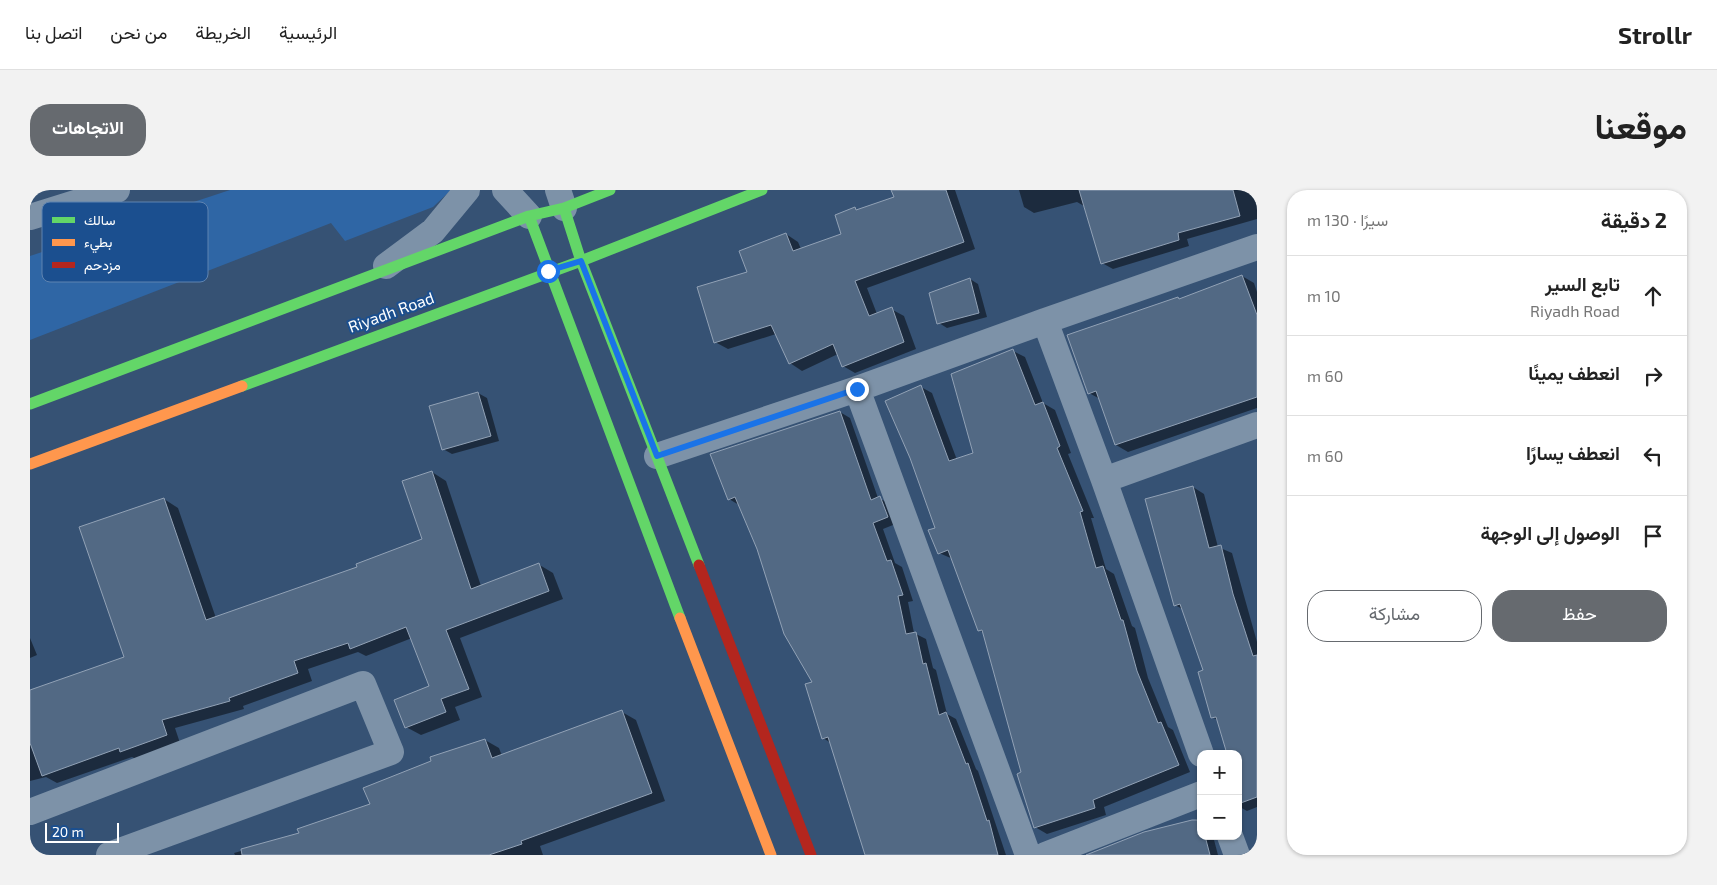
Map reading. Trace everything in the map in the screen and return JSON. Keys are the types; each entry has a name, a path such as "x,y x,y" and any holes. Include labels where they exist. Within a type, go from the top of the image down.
{"street":[{"path":"78,202 117,190"},
{"path":"372,276 433,231 468,190"},
{"path":"505,190 529,216 548,271 771,855"},
{"path":"30,404 529,216 561,199 610,190"},
{"name":"Riyadh Road","path":"30,464 548,271 581,261 762,190"},
{"path":"561,199 581,261 811,855"},
{"path":"30,217 42,213"},
{"path":"657,456 857,389 1045,321 1257,248"},
{"path":"1045,321 1104,480 1200,750"},
{"path":"857,389 1028,855"},
{"path":"1104,480 1257,425"},
{"path":"30,812 363,684 391,752 109,855"},
{"path":"1045,855 1198,795"},
{"path":"1231,840 1237,855"}],"shaded area":[{"path":"230,190 451,190 433,207 345,241 331,223 208,271 208,202 194,202"},
{"path":"42,252 42,282 179,282 30,340 30,256"}],"building":[{"path":"891,190 946,190 964,242 855,281 869,316 892,307 904,342 842,367 833,344 789,364 771,325 714,343 697,287 747,272 739,251 786,233 793,251 841,234 835,215 855,207 856,210 894,197"},
{"path":"1079,190 1233,190 1240,216 1178,233 1179,240 1101,264"},
{"path":"1242,275 1257,315 1257,397 1115,445 1096,391 1088,394 1067,335 1178,297 1179,299"},
{"path":"970,278 979,313 937,324 929,293"},
{"path":"1013,349 1035,405 1043,402 1060,446 1057,448 1083,511 1080,512 1096,568 1103,566 1121,620 1123,620 1137,671 1158,723 1161,722 1179,765 1093,800 1095,808 1034,828 1017,774 1021,772 982,630 978,631 948,550 938,554 928,530 935,528 910,458 885,401 921,385 949,461 973,453 951,374"},
{"path":"478,392 491,436 442,450 429,406"},
{"path":"840,411 871,500 880,496 888,517 873,523 887,561 891,560 903,595 898,596 906,634 916,632 923,664 926,663 939,715 946,712 966,764 968,763 987,821 989,820 998,855 865,855 828,737 822,739 805,684 812,682 784,634 757,549 735,497 728,500 710,454"},
{"path":"432,471 471,589 539,563 549,591 446,630 469,689 441,699 446,712 405,728 394,700 429,686 406,627 350,649 348,643 294,661 298,673 229,698 230,701 162,720 167,735 120,752 119,748 42,776 30,743 30,690 124,657 79,527 164,498 206,620 357,567 356,564 422,539 402,481"},
{"path":"1193,486 1209,548 1221,545 1233,594 1253,656 1257,655 1257,797 1242,803 1242,750 1226,750 1216,717 1211,718 1198,672 1203,670 1180,604 1174,606 1145,499"},
{"path":"622,710 652,793 521,841 522,844 489,855 242,855 241,849 299,833 297,829 370,804 363,788 431,761 430,757 485,739 492,758"},
{"path":"1197,820 1197,840 1206,840 1210,855 1086,855 1144,832"}],"traffic: fast":[{"path":"30,404 529,216 564,208 610,190"},
{"path":"242,386 581,261 762,190"},
{"path":"564,208 581,261 699,565"},
{"path":"529,216 680,618"}],"traffic: slow":[{"path":"30,464 242,386"},
{"path":"680,618 771,855"}],"traffic: jam":[{"path":"699,565 811,855"}],"route":[{"path":"548,271 581,261 657,456 857,389"}]}
